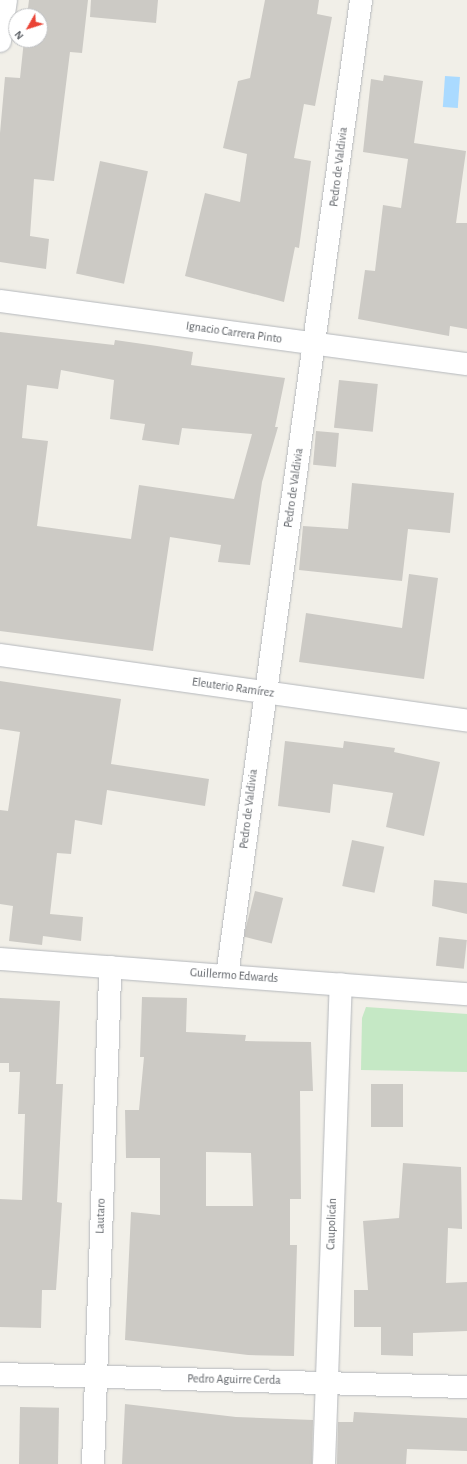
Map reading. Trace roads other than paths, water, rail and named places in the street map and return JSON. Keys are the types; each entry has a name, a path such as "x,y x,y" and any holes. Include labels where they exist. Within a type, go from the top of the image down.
{"street":[{"path":"0,41 6,0"},
{"name":"Pedro de Valdivia","path":"227,976 264,693 315,344 361,0"},
{"name":"Ignacio Carrera Pinto","path":"0,301 467,364"},
{"name":"Eleuterio Ramírez","path":"0,655 467,721"},
{"name":"Guillermo Edwards","path":"0,959 467,994"},
{"name":"Lautaro","path":"93,1464 110,967"},
{"name":"Caupolicán","path":"324,1464 341,984"},
{"name":"Pedro Aguirre Cerda","path":"0,1374 467,1387"}],"water":[{"path":"445,76 460,77 458,108 443,107"}]}
